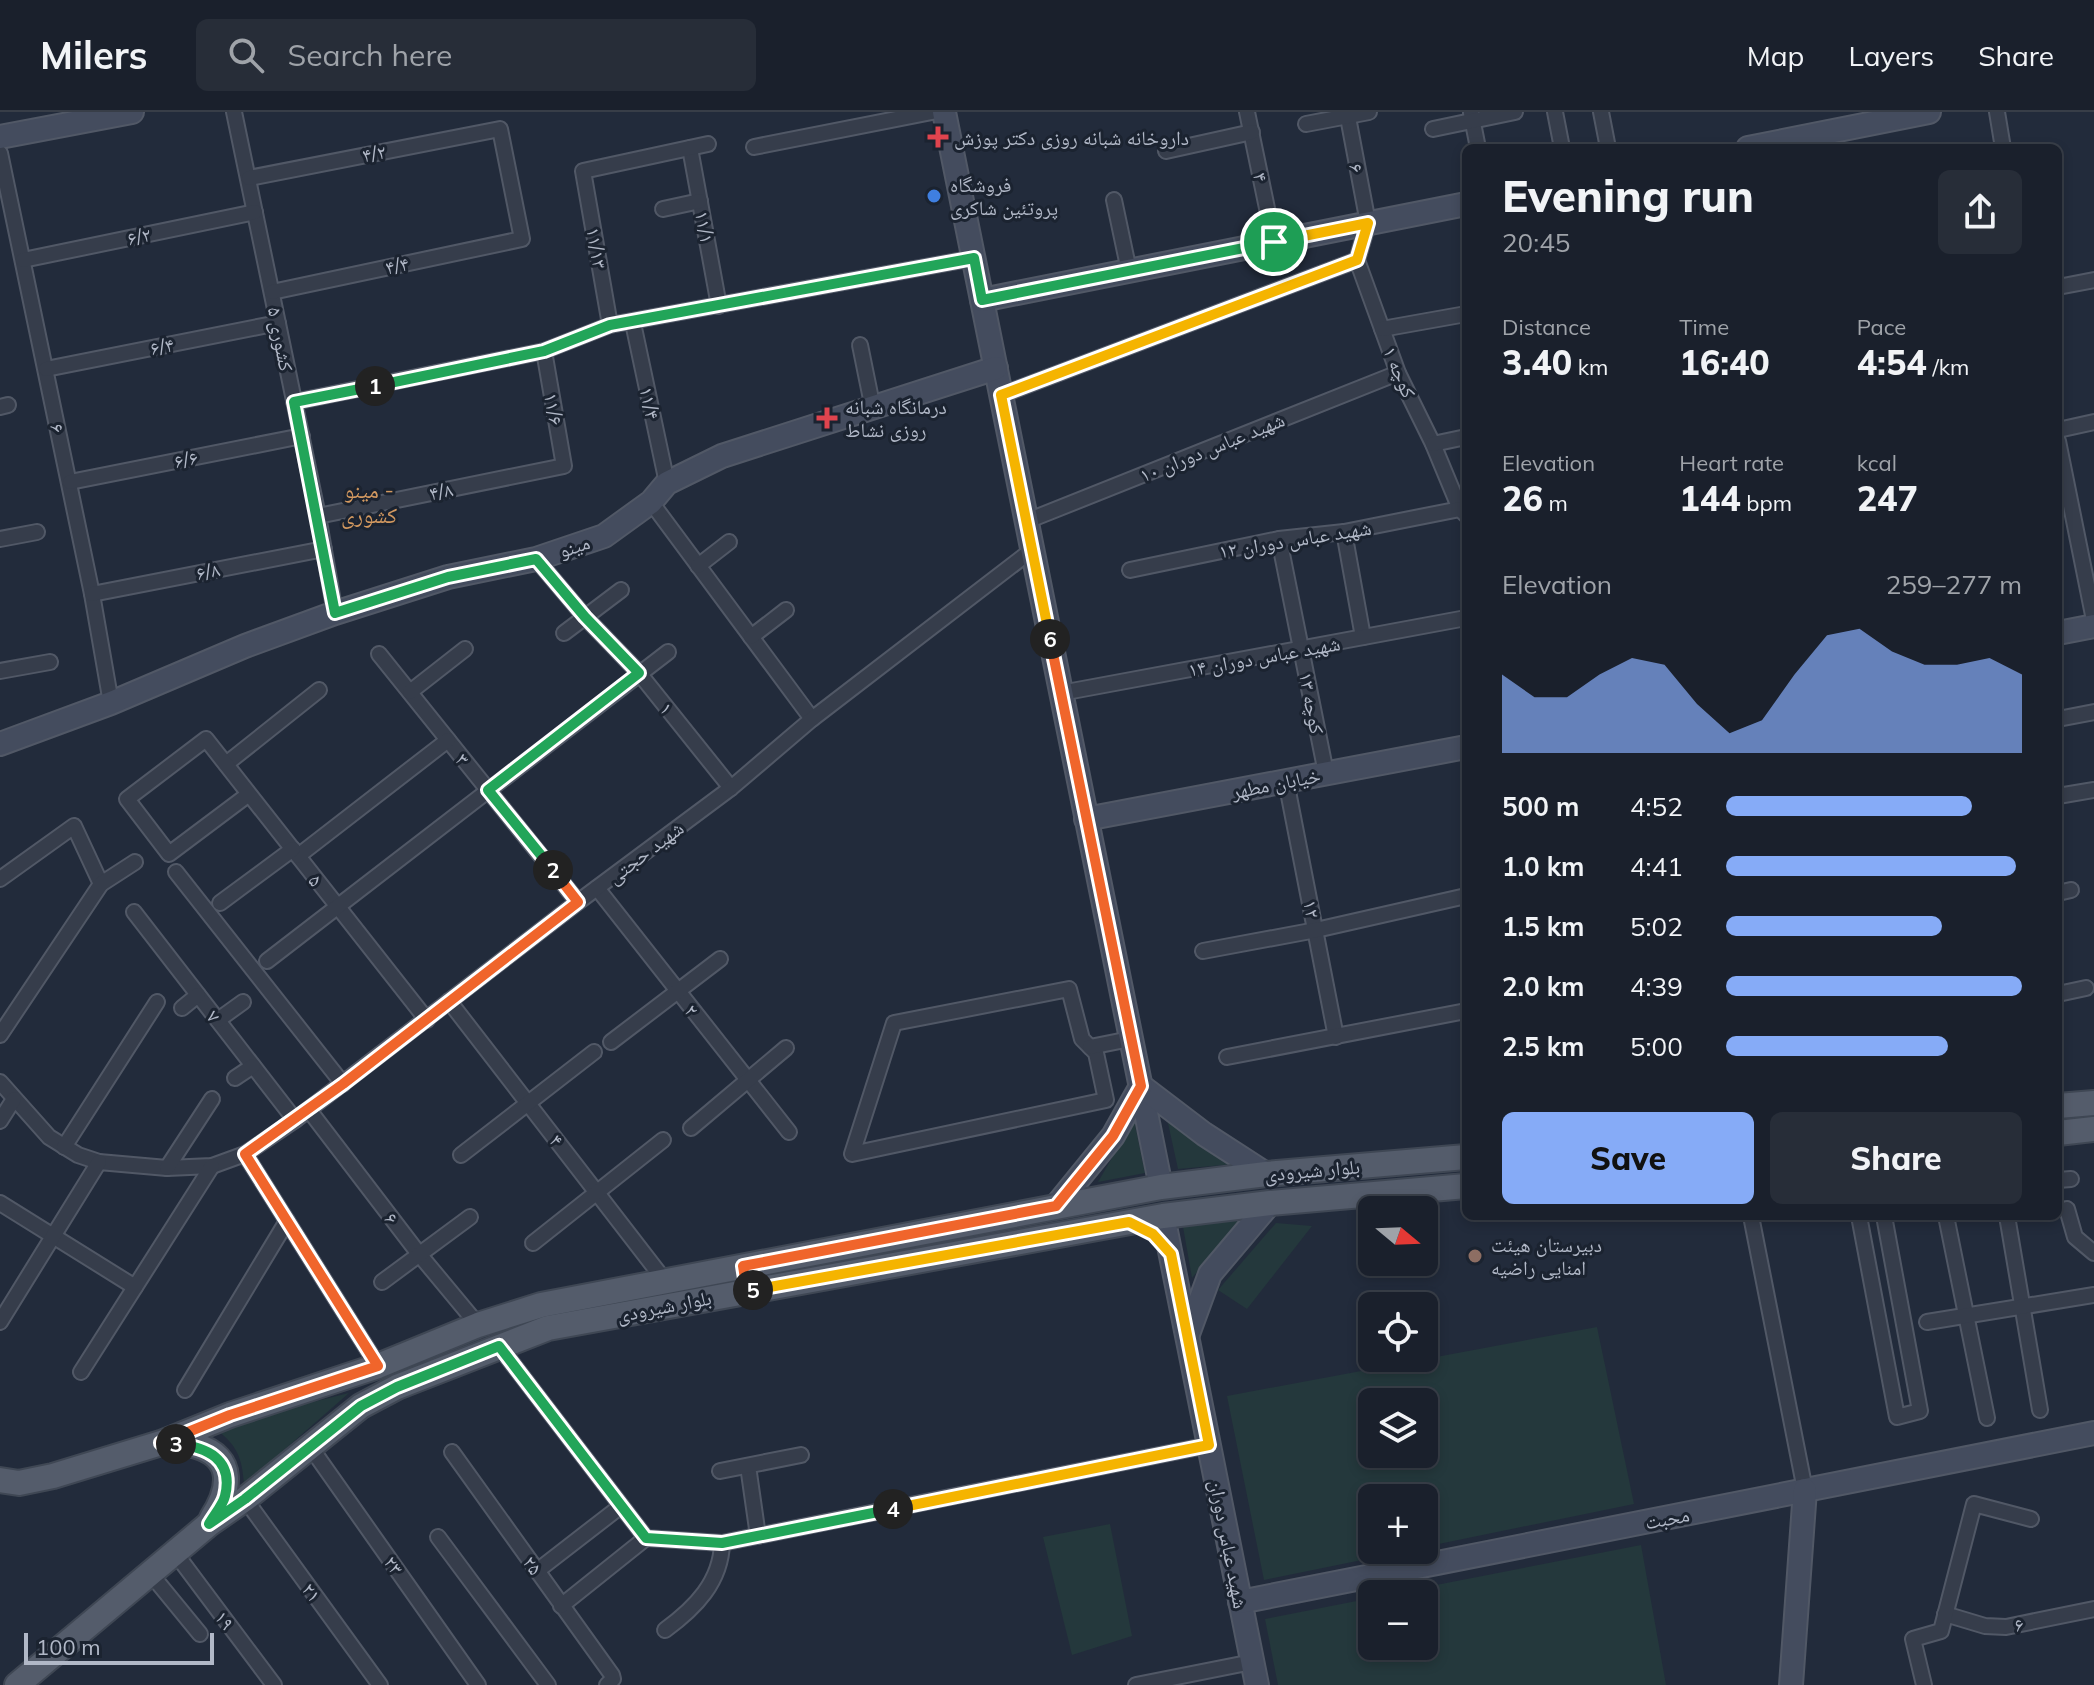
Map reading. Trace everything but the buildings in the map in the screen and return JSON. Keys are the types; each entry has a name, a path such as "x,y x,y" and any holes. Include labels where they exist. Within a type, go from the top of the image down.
{"main road":[{"path":"2062,1106 2094,1103"},
{"path":"2062,1133 2094,1129"},
{"name":"بلوار شیرودی","path":"0,1480 19,1483 53,1476 161,1443 230,1415 378,1366 478,1325 541,1305 1161,1187 1266,1174 1462,1157"},
{"name":"بلوار شیرودی","path":"17,1685 209,1524 361,1406 397,1387 548,1328 1163,1216 1462,1186"},
{"path":"743,1266 747,1291"},
{"path":"161,1443 196,1446 219,1458 227,1477 225,1498 209,1524"}],"street":[{"name":"کشوری ۵","path":"234,112 302,436 335,613"},
{"path":"754,147 932,112"},
{"path":"944,112 1161,1187"},
{"name":"۴","path":"1247,112 1274,242"},
{"path":"1306,124 1369,112"},
{"path":"1433,129 1472,116 1515,112"},
{"path":"1555,112 1561,144"},
{"path":"1601,112 1607,144"},
{"path":"1796,143 1929,112"},
{"path":"1997,112 2002,144"},
{"path":"0,137 120,113"},
{"name":"۶","path":"1347,114 1368,223"},
{"path":"1472,116 1477,144"},
{"name":"۴/۲","path":"249,178 500,129 522,239"},
{"path":"1166,151 1252,132"},
{"path":"690,148 708,144"},
{"name":"۱۱/۱۳","path":"610,325 583,171 690,148"},
{"name":"۱۱/۱","path":"690,148 719,306"},
{"name":"۶","path":"0,153 70,482 111,703"},
{"path":"1114,200 1129,271"},
{"path":"663,209 700,201"},
{"path":"982,300 1462,205"},
{"name":"۶/۲","path":"23,260 255,212"},
{"path":"1001,395 1357,260 1368,223"},
{"name":"۴/۴","path":"272,292 522,239"},
{"path":"294,402 544,351 610,325 974,258"},
{"name":"کوچه ۱","path":"1357,260 1398,373 1462,510"},
{"path":"2062,286 2094,280"},
{"path":"1382,329 1462,315"},
{"name":"۶/۴","path":"46,369 278,323"},
{"name":"۱۱/۴","path":"633,323 667,483"},
{"path":"860,345 873,409"},
{"name":"۱۱/۶","path":"544,351 564,466"},
{"name":"مینو","path":"0,744 335,613 448,577 536,559 604,536 651,502 667,483 722,456 996,368"},
{"name":"شهید عباس دوران ۱۰","path":"1027,521 1398,373"},
{"path":"2062,429 2094,422"},
{"name":"۶/۶","path":"70,482 302,436"},
{"path":"1433,444 1462,438"},
{"path":"2062,461 2094,623 2062,632"},
{"name":"۴/۸","path":"318,516 564,466"},
{"path":"651,502 812,719"},
{"name":"شهید عباس دوران ۱۲","path":"1130,570 1279,539 1344,532 1462,512"},
{"path":"0,539 37,532"},
{"path":"1344,532 1363,637"},
{"name":"کوچه ۱۳","path":"1279,539 1326,773"},
{"path":"698,566 729,542"},
{"name":"۶/۸","path":"92,594 324,549"},
{"name":"شهید حجتی","path":"0,1082 49,1137 99,1162 167,1168 212,1166 245,1154 309,1110 731,788 812,719 1032,550"},
{"name":"۱","path":"536,559 585,617 639,673 731,788"},
{"path":"564,633 621,590"},
{"path":"751,637 786,610"},
{"name":"شهید عباس دوران ۱۴","path":"1061,693 1462,619"},
{"path":"410,692 465,649"},
{"path":"267,961 668,652"},
{"name":"۳","path":"379,654 578,902"},
{"path":"0,671 50,662"},
{"path":"226,764 319,690"},
{"path":"2062,718 2094,712"},
{"name":"۵","path":"249,794 169,854 127,799 206,739 427,1020"},
{"path":"220,903 369,802 448,740"},
{"name":"خیابان مطهر","path":"1086,819 1462,748"},
{"name":"۱۲","path":"1286,781 1336,1037"},
{"path":"2062,795 2094,790"},
{"path":"0,879 74,826 101,884"},
{"path":"0,1035 101,884 135,862"},
{"path":"176,872 343,1084"},
{"name":"۲","path":"597,888 789,1132"},
{"path":"1203,951 1316,930 1462,897"},
{"name":"۷","path":"134,912 295,1120"},
{"path":"611,1042 720,959"},
{"path":"2062,993 2086,988"},
{"path":"1069,989 1082,1039 1090,1047 1096,1053 1106,1100 852,1154 894,1023 1069,989"},
{"path":"182,1008 198,995"},
{"name":"۴","path":"449,1001 665,1281"},
{"path":"64,1147 157,1002"},
{"path":"218,1020 243,1002"},
{"path":"1227,1057 1462,1012"},
{"path":"1090,1047 1130,1039"},
{"path":"691,1128 786,1048"},
{"path":"461,1155 594,1052"},
{"path":"235,1078 253,1066"},
{"path":"1141,1086 1204,1134 1266,1174"},
{"path":"1056,1206 1113,1136 1141,1086"},
{"path":"0,1121 14,1099"},
{"path":"167,1168 212,1099"},
{"name":"۶","path":"309,1110 419,1254 478,1325"},
{"path":"533,1243 663,1140"},
{"path":"245,1154 378,1366"},
{"path":"0,1322 99,1162"},
{"path":"81,1372 212,1166"},
{"path":"0,1203 135,1287"},
{"path":"1188,1335 1210,1274 1270,1203"},
{"path":"2067,1209 2075,1237 2094,1253"},
{"name":"شهید عباس دوران","path":"1163,1216 1257,1685"},
{"path":"382,1282 470,1217"},
{"path":"1752,1220 1805,1490 1791,1685"},
{"path":"1860,1220 1897,1417 1920,1411 1885,1220"},
{"path":"1947,1220 1987,1418"},
{"path":"2008,1220 2040,1410"},
{"path":"185,1390 287,1221"},
{"path":"1129,1222 1153,1234 1171,1254"},
{"path":"1927,1322 2094,1295"},
{"path":"499,1346 646,1538"},
{"name":"محبت","path":"1240,1602 2094,1433"},
{"name":"۲۳","path":"309,1445 478,1685"},
{"path":"561,1606 646,1538 722,1543 1209,1445"},
{"name":"۲۵","path":"452,1452 537,1571 610,1682"},
{"path":"720,1471 801,1455"},
{"path":"748,1466 758,1536"},
{"name":"۲۱","path":"245,1499 380,1685"},
{"path":"1924,1685 1913,1639 1941,1631 1974,1504 2031,1519"},
{"path":"537,1571 621,1506"},
{"path":"438,1537 548,1685"},
{"path":"665,1630 689,1612 709,1588 722,1561 722,1543"},
{"name":"۱۹","path":"176,1554 274,1685"},
{"path":"150,1573 200,1634"},
{"name":"۶","path":"1945,1614 1985,1626 2006,1627 2094,1609"},
{"path":"1136,1685 1252,1662"}],"green space":[{"path":"1166,1114 1235,1164 1178,1169"},
{"path":"1134,1120 1145,1173 1098,1182"},
{"path":"1243,1216 1192,1278 1182,1221"},
{"path":"1276,1223 1312,1226 1247,1309 1218,1290"},
{"path":"1597,1327 1634,1504 1438,1544 1438,1484 1358,1484 1358,1561 1264,1580 1227,1396 1358,1372 1438,1372 1438,1357"},
{"path":"349,1393 244,1485 237,1452 213,1427"},
{"path":"1110,1524 1132,1636 1072,1655 1043,1537"},
{"path":"1641,1545 1666,1685 1278,1685 1265,1619 1358,1601 1358,1660 1438,1660 1438,1585"}],"place":[{"name":"داروخانه شبانه روزی دکتر پوزش","path":"938,137"},
{"name":"فروشگاه پروتئین شاکری","path":"934,196"},
{"name":"درمانگاه شبانه روزی نشاط","path":"827,418"},
{"name":"دبیرستان هیئت امنایی راضیه","path":"1475,1256"}],"district":[{"name":"مینو - کشوری","path":"369,502"}],"route":[{"path":"1368,223 1357,260 1001,395 1141,1086 1113,1136 1056,1206 743,1266 747,1291 1129,1222 1141,1226 1163,1243 1171,1254 1209,1445 722,1543 646,1538 499,1346 397,1387 361,1406 209,1524 225,1498 227,1477 219,1458 196,1446 161,1443 230,1415 378,1366 245,1154 343,1084 578,902 488,790 639,673 585,617 536,559 448,577 335,613 294,402 544,351 610,325 974,258 982,300 1274,242 1368,223"}]}
